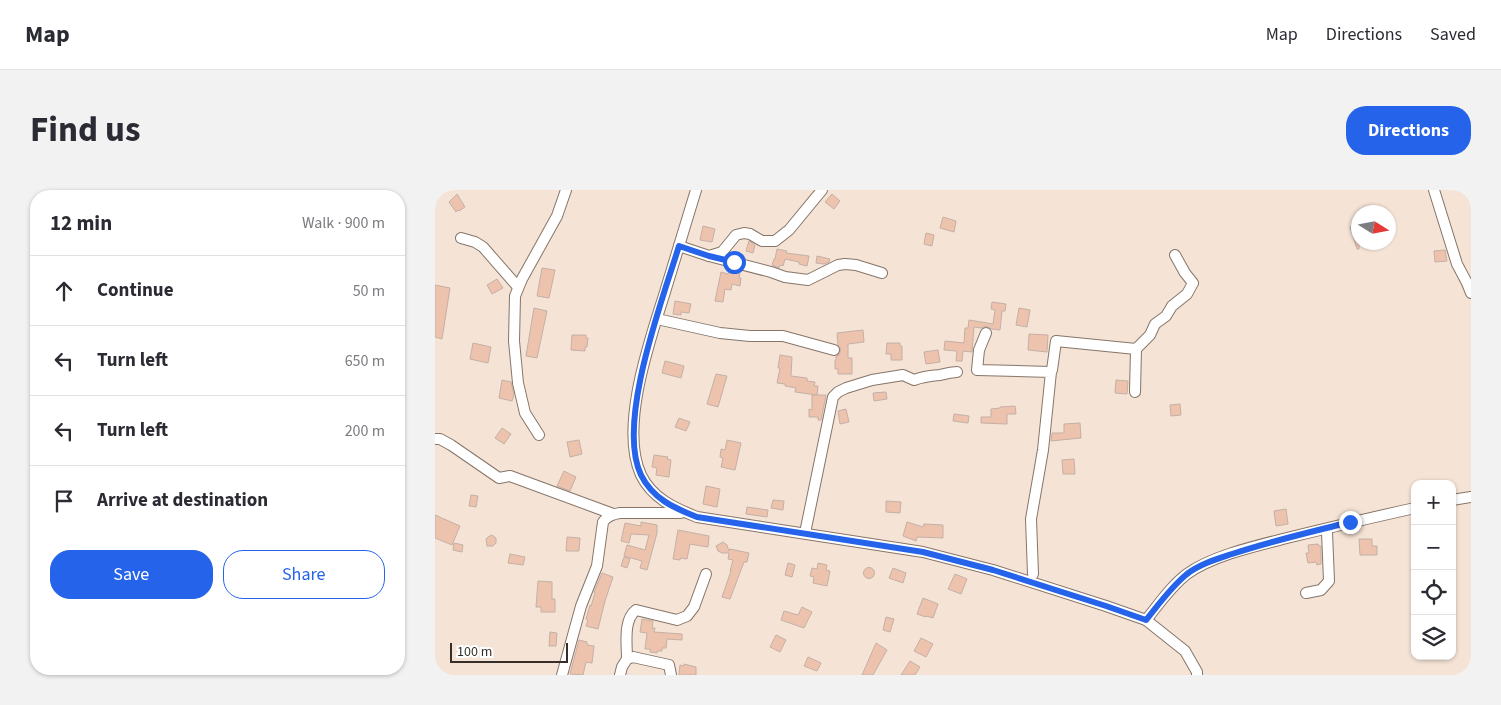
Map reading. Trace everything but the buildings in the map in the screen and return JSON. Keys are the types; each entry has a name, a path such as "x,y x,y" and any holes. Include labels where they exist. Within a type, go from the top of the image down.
{"street":[{"path":"539,435 525,413 519,383 514,341 515,296 557,216 566,190"},
{"path":"696,190 647,350 635,405 633,437 636,461 641,476 657,497 673,508 697,517 923,552 967,563 1106,606 1146,620 1185,651 1197,675"},
{"path":"709,256 722,252 736,235 743,233 750,234 762,241 775,241 789,230 822,190"},
{"path":"1434,190 1457,264 1471,293"},
{"path":"461,238 483,246 519,287"},
{"path":"679,246 785,277 808,280 838,265 845,264 882,273"},
{"path":"1051,370 1056,341 1136,349 1150,335 1155,324 1166,316 1172,306 1187,294 1193,283 1175,255"},
{"path":"657,319 720,333 750,336 783,336 834,350"},
{"path":"985,333 979,350 977,370 1051,372 1043,450 1031,519 1033,574"},
{"path":"805,533 833,397 838,392 854,385 888,377 903,375 914,380 926,375 957,372"},
{"path":"435,439 440,439 451,445 499,478 510,476 613,514 687,513"},
{"path":"1456,499 1471,497"},
{"path":"1146,620 1177,583 1188,573 1215,560 1267,543 1411,509"},
{"path":"562,675 581,606 597,566 603,522 606,517 613,514"},
{"path":"1306,594 1321,590 1329,581 1327,532"},
{"path":"620,675 622,666 627,659 628,622 631,614 636,610 677,620 687,616 694,607 706,574"},
{"path":"627,659 633,657 669,664 671,675"}],"route":[{"path":"734,262 679,246 647,350 635,405 633,437 636,461 641,476 657,497 673,508 697,517 923,552 993,570 1146,620 1177,583 1188,573 1203,565 1242,550 1350,522"}]}
